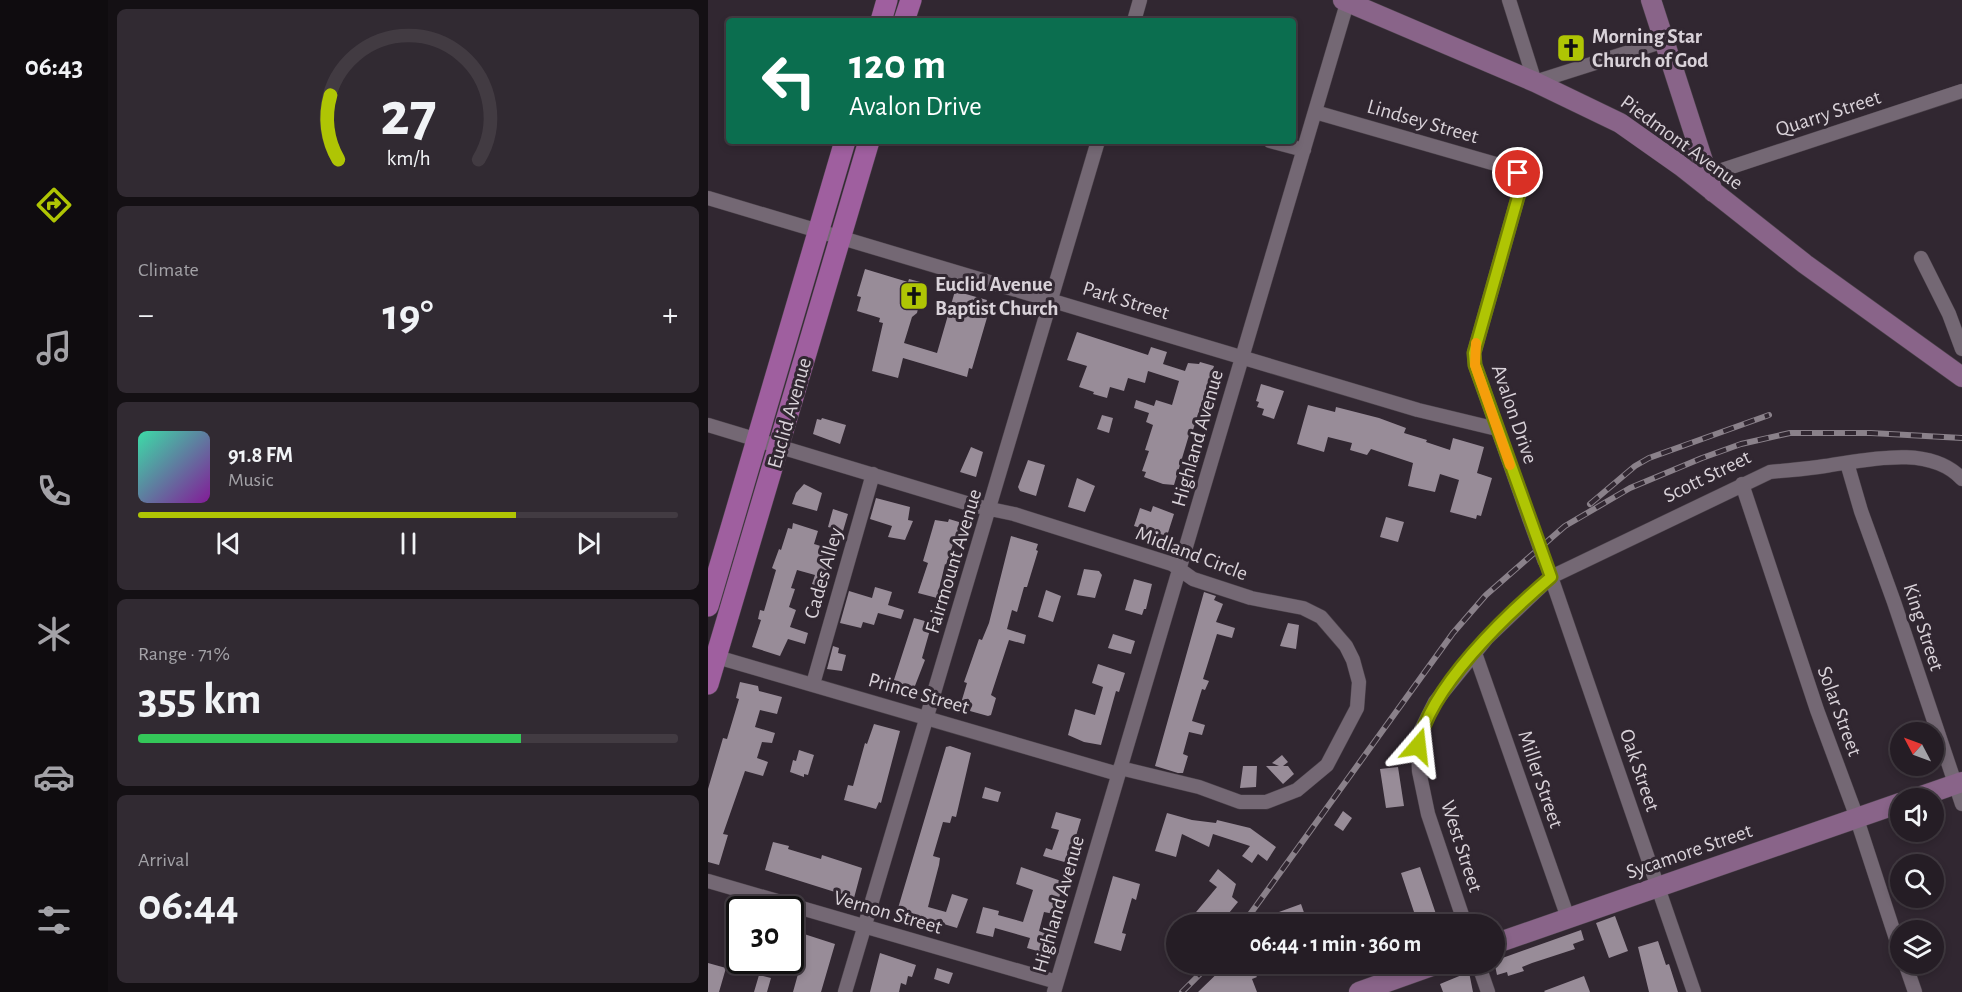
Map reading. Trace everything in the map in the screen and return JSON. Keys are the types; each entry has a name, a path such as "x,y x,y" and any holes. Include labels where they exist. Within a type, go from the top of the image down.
{"main road":[{"path":"882,18 887,0"},
{"path":"905,18 911,0"},
{"name":"Euclid Avenue","path":"708,606 844,144"},
{"name":"Euclid Avenue","path":"708,684 712,656 780,445 868,144"}],"street":[{"path":"1135,18 1140,0"},
{"path":"1509,0 1535,82 1664,41"},
{"path":"1651,0 1710,184"},
{"name":"Piedmont Avenue","path":"1346,1 1535,82 1620,123 1710,184 1805,264 1957,370"},
{"name":"Highland Avenue","path":"1056,987 1346,1"},
{"name":"Quarry Street","path":"1710,184 1962,91"},
{"name":"Lindsey Street","path":"1315,112 1404,140 1513,169 1518,173"},
{"name":"Fairmount Avenue","path":"845,992 1097,144"},
{"path":"1281,144 1304,150"},
{"name":"Avalon Drive","path":"1518,173 1520,190 1474,353 1475,365 1545,562"},
{"name":"Park Street","path":"708,198 1418,410 1497,429"},
{"path":"1921,258 1949,314 1962,349"},
{"name":"Midland Circle","path":"708,425 1172,564 1193,579 1251,598 1303,608 1321,617 1346,646 1353,660 1359,682 1357,708 1327,765 1297,790 1266,802 1240,802 1198,787 1119,771"},
{"name":"Scott Street","path":"1551,577 1770,472 1891,457 1935,462 1955,471 1962,479"},
{"name":"King Street","path":"1847,462 1861,511 1959,783 1962,804"},
{"name":"Cades Alley","path":"813,684 873,474"},
{"name":"Solar Street","path":"1743,484 1817,710 1857,818 1890,920"},
{"name":"Oak Street","path":"1545,562 1694,992"},
{"name":"West Street","path":"1462,914 1428,814 1419,771 1418,746 1421,730 1431,708 1475,653 1551,577"},
{"name":"Miller Street","path":"1475,653 1568,918"},
{"name":"Prince Street","path":"712,656 1119,771"},
{"path":"1944,788 1959,783"},
{"name":"Sycamore Street","path":"1505,940 1890,806"},
{"name":"Vernon Street","path":"708,881 1056,987"},
{"path":"1359,992 1409,974"},
{"path":"1482,974 1488,992"},
{"path":"1909,974 1915,992"}],"building":[{"path":"865,269 908,282 909,279 924,283 917,313 912,317 904,343 937,353 955,291 987,300 986,303 991,304 972,369 969,368 967,377 903,358 898,378 872,371 883,323 879,322 880,318 857,311 861,297 857,296"},
{"path":"1077,332 1148,355 1151,347 1167,352 1163,364 1185,371 1188,363 1199,364 1200,362 1214,366 1174,485 1163,484 1144,477 1146,472 1142,471 1149,451 1145,450 1153,425 1146,422 1149,413 1134,408 1136,400 1154,406 1156,400 1172,405 1179,381 1148,371 1145,383 1128,378 1124,391 1110,387 1107,398 1093,394 1094,392 1079,387 1087,366 1067,360"},
{"path":"1261,384 1284,391 1274,419 1262,415 1264,409 1257,407 1259,402 1256,401"},
{"path":"1308,405 1335,412 1336,407 1379,418 1406,428 1404,433 1450,450 1453,438 1484,447 1477,473 1492,478 1481,516 1477,515 1476,519 1450,512 1459,480 1440,474 1435,492 1408,486 1413,463 1371,449 1367,455 1350,450 1352,443 1328,437 1324,452 1297,444"},
{"path":"1102,415 1113,418 1109,433 1097,429"},
{"path":"822,418 846,425 840,444 813,434 817,419"},
{"path":"971,447 983,452 976,477 960,472"},
{"path":"1028,460 1045,465 1036,496 1020,491 1018,487"},
{"path":"1077,478 1095,486 1085,512 1068,507"},
{"path":"804,484 822,493 817,511 792,504 796,493"},
{"path":"876,498 910,507 908,520 913,521 905,540 888,537 892,526 870,519"},
{"path":"1153,506 1174,514 1167,536 1134,526 1140,508 1151,512"},
{"path":"833,509 848,514 843,531 828,527"},
{"path":"1386,517 1404,522 1398,542 1380,537"},
{"path":"949,519 959,522 962,528 954,540 947,565 945,564 937,598 918,593 928,563 923,561 935,520 948,522"},
{"path":"793,523 818,531 814,544 834,550 822,587 812,584 815,575 797,570 791,588 795,589 789,607 796,610 790,627 808,633 805,644 788,639 780,656 752,647 761,620 758,619 760,610 764,611 776,570 772,568 788,528 792,529"},
{"path":"1011,536 1038,544 1036,550 1038,551 1027,587 1024,587 1017,612 1012,610 1007,629 1026,635 1024,644 1009,640 991,695 996,698 991,715 988,716 970,711 971,707 961,703 967,683 964,682 979,639 982,640 989,623"},
{"path":"1084,569 1099,571 1102,575 1095,598 1077,595"},
{"path":"1134,579 1152,584 1146,609 1142,615 1125,610"},
{"path":"875,587 892,592 888,605 904,610 901,619 878,613 874,625 863,622 861,628 840,623 849,591 872,598"},
{"path":"1046,590 1061,596 1053,622 1038,617"},
{"path":"1204,592 1216,596 1214,600 1223,604 1216,622 1235,628 1232,638 1217,634 1203,679 1209,681 1205,690 1202,689 1192,721 1205,725 1202,735 1189,732 1183,754 1188,756 1183,773 1178,773 1155,766"},
{"path":"914,618 932,623 922,658 925,660 913,691 892,686"},
{"path":"1288,623 1299,625 1296,649 1280,646"},
{"path":"1113,634 1135,641 1131,654 1108,648"},
{"path":"833,646 839,648 838,653 846,655 842,671 827,669"},
{"path":"1098,664 1125,673 1119,692 1116,691 1101,745 1084,742 1068,735 1075,709 1095,715 1103,687 1092,683"},
{"path":"740,682 758,686 759,691 782,697 777,714 760,710 755,727 775,733 772,743 762,742 757,758 768,762 763,776 745,771 723,834 728,835 719,865 708,862 708,789 723,738 727,739 739,699 736,698"},
{"path":"874,724 900,731 881,803 879,802 876,809 844,800 848,785 853,786 865,743 867,744"},
{"path":"950,746 971,753 956,817 952,816 950,823 943,822 933,856 940,858 928,907 946,912 952,894 968,899 957,928 927,919 926,922 921,922 896,915 946,747"},
{"path":"799,750 814,755 808,775 804,774 804,777 790,772"},
{"path":"1282,755 1288,762 1283,766 1288,766 1294,774 1283,784 1266,766 1279,766 1272,763"},
{"path":"1243,766 1257,766 1256,787 1240,788"},
{"path":"1398,767 1404,806 1386,808 1380,769"},
{"path":"985,787 1001,792 998,802 982,798"},
{"path":"1343,811 1352,818 1343,831 1334,825"},
{"path":"1056,812 1081,819 1068,863 1043,856 1046,848 1052,850 1059,830 1051,828"},
{"path":"1167,813 1192,820 1216,823 1217,820 1250,828 1276,847 1267,861 1258,854 1252,863 1242,856 1250,846 1213,834 1209,847 1182,834 1176,857 1155,851"},
{"path":"773,842 821,859 822,855 862,868 854,898 765,870"},
{"path":"1021,867 1064,882 1054,914 1044,912 1039,931 1053,936 1048,954 1027,948 1030,938 995,928 993,937 976,933 983,907 999,911 998,915 1023,922 1033,890 1016,884"},
{"path":"1420,867 1436,914 1415,914 1401,873"},
{"path":"1218,869 1236,884 1232,897 1238,902 1228,914 1194,914 1217,887 1209,881"},
{"path":"1113,876 1140,884 1136,900 1132,898 1122,933 1126,934 1121,951 1094,943"},
{"path":"1301,904 1304,914 1274,914"},
{"path":"1615,916 1628,951 1609,958 1596,923"},
{"path":"1581,930 1584,940 1573,944 1575,949 1522,967 1524,971 1508,976 1507,972 1505,973 1505,957"},
{"path":"804,934 835,944 821,992 793,992 798,974 804,974"},
{"path":"1658,941 1666,965 1669,964 1678,992 1649,992 1638,947"},
{"path":"880,953 916,965 912,977 908,976 906,985 901,983 899,992 870,992"},
{"path":"708,963 726,968 719,992 708,992"},
{"path":"937,968 953,973 949,984 934,979"},
{"path":"1217,974 1255,974 1257,977 1252,979 1257,992 1198,992"},
{"path":"1469,974 1473,992 1443,992 1440,984"},
{"path":"759,975 771,978 767,992 754,992"},
{"path":"1584,976 1590,992 1544,991"}],"railway":[{"path":"1590,504 1635,466 1649,458 1769,415"},
{"path":"1250,914 1453,633 1486,595 1565,526 1630,488 1702,458 1741,444 1790,433 1871,433 1962,438"},
{"path":"1182,992 1200,974"}],"slow traffic":[{"path":"1476,343 1475,365 1510,465"}],"place":[{"name":"Morning Star Church of God","path":"1571,48"},
{"name":"Euclid Avenue Baptist Church","path":"914,296"}],"route":[{"path":"1418,746 1421,730 1435,702 1487,638 1551,577 1497,429 1475,365 1474,353 1520,190 1518,173"}]}
